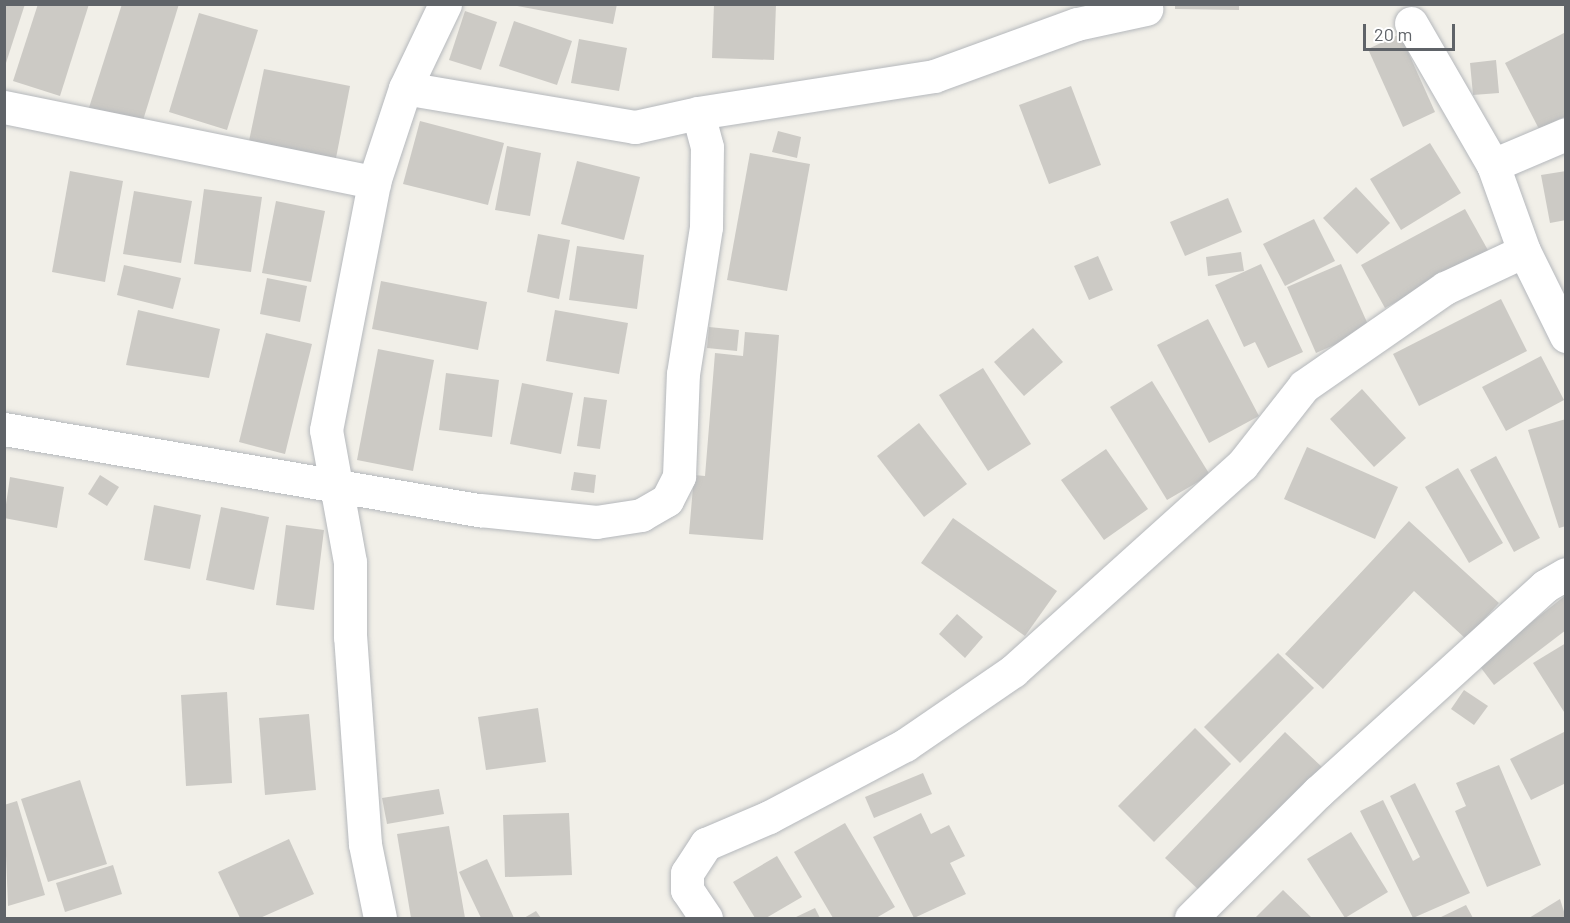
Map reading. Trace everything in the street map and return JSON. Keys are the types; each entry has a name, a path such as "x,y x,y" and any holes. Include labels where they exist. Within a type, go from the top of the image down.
{"street":[{"path":"380,918 364,844 350,637 350,562 340,488 326,430 374,182 405,88 445,4"},
{"path":"405,88 635,127 698,113 934,76 1077,24 1146,9"},
{"path":"1411,23 1493,165 1524,251 1566,336"},
{"path":"4,107 374,182"},
{"path":"4,429 340,488 596,522 641,515 668,500 679,476 683,374 706,227 707,147 698,113"},
{"path":"1493,165 1566,134"},
{"path":"706,918 687,890 687,873 706,844 769,817 905,745 1013,672 1242,465 1304,386 1445,288 1524,251"},
{"path":"1191,918 1318,792 1545,586 1566,574"}],"building":[{"path":"4,4 25,4 5,66 4,66"},
{"path":"38,4 89,4 60,96 13,81"},
{"path":"122,4 179,4 140,130 87,114"},
{"path":"506,4 617,4 613,24"},
{"path":"714,4 776,4 774,60 712,58"},
{"path":"1175,4 1239,4 1239,10 1175,9"},
{"path":"465,11 497,22 481,70 449,60"},
{"path":"199,13 258,30 227,130 169,112"},
{"path":"514,21 572,41 557,85 499,66"},
{"path":"1566,32 1566,116 1539,129 1505,63"},
{"path":"1400,34 1435,112 1403,127 1368,49"},
{"path":"579,39 627,48 619,91 571,83"},
{"path":"1496,60 1499,93 1473,95 1470,63"},
{"path":"264,69 350,86 336,158 249,141"},
{"path":"1071,86 1101,165 1049,184 1019,105"},
{"path":"420,121 504,143 488,205 403,184"},
{"path":"778,131 801,137 797,158 772,152"},
{"path":"1430,143 1461,193 1401,230 1370,179"},
{"path":"507,146 541,153 530,216 495,210"},
{"path":"750,153 810,164 787,291 727,280"},
{"path":"577,161 640,177 624,240 561,224"},
{"path":"70,171 123,181 105,282 52,272"},
{"path":"1566,171 1566,220 1550,223 1541,175"},
{"path":"1356,187 1390,223 1357,254 1323,218"},
{"path":"204,189 262,197 251,272 194,264"},
{"path":"134,191 192,201 181,263 123,254"},
{"path":"1228,198 1242,232 1185,256 1170,222"},
{"path":"276,201 325,211 311,282 262,273"},
{"path":"1465,209 1489,252 1385,308 1361,265"},
{"path":"1314,219 1335,261 1285,286 1263,244"},
{"path":"538,234 570,240 559,299 527,292"},
{"path":"577,246 644,255 637,309 569,300"},
{"path":"1241,252 1244,271 1208,276 1206,257"},
{"path":"1098,256 1113,290 1089,300 1074,266"},
{"path":"1261,264 1303,352 1268,368 1255,342 1244,347 1215,285"},
{"path":"1341,264 1370,329 1316,353 1287,287"},
{"path":"124,265 181,278 173,309 117,295"},
{"path":"267,278 307,286 300,322 260,314"},
{"path":"381,281 487,302 478,350 372,329"},
{"path":"1501,299 1527,351 1419,406 1393,354"},
{"path":"138,310 220,329 209,378 126,365"},
{"path":"555,310 628,323 619,374 546,361"},
{"path":"1208,319 1259,416 1209,443 1157,345"},
{"path":"709,327 739,330 737,351 707,348"},
{"path":"1033,328 1063,362 1024,396 994,362"},
{"path":"745,332 779,335 763,540 689,534 694,475 705,476 715,353 743,356"},
{"path":"266,333 312,344 285,454 239,442"},
{"path":"378,349 434,360 413,471 357,460"},
{"path":"1541,356 1564,400 1506,431 1482,387"},
{"path":"983,368 1031,444 988,471 939,395"},
{"path":"446,373 499,380 492,437 439,430"},
{"path":"1152,381 1210,475 1167,500 1110,407"},
{"path":"522,383 573,393 561,454 510,444"},
{"path":"1362,389 1406,438 1374,467 1330,419"},
{"path":"584,397 607,400 600,449 577,446"},
{"path":"1566,419 1566,526 1559,528 1528,430"},
{"path":"919,423 967,484 924,517 877,456"},
{"path":"1307,447 1398,487 1375,539 1284,499"},
{"path":"1106,449 1148,509 1104,540 1061,480"},
{"path":"1496,456 1540,538 1514,552 1470,470"},
{"path":"1458,468 1503,543 1469,563 1425,487"},
{"path":"574,472 596,475 594,493 571,490"},
{"path":"100,475 119,487 107,506 88,494"},
{"path":"10,477 64,487 57,528 4,518"},
{"path":"154,505 201,515 190,569 144,560"},
{"path":"221,507 269,517 254,590 206,580"},
{"path":"953,518 1057,591 1025,636 921,563"},
{"path":"1409,521 1499,603 1466,639 1414,591 1323,689 1285,654"},
{"path":"286,525 324,530 314,610 276,605"},
{"path":"1566,595 1566,630 1494,685 1478,664"},
{"path":"957,614 983,637 965,658 939,634"},
{"path":"1566,643 1566,715 1533,663"},
{"path":"1278,653 1314,688 1240,763 1204,727"},
{"path":"1464,690 1488,706 1474,725 1451,709"},
{"path":"227,692 232,783 186,786 181,695"},
{"path":"538,708 546,762 486,770 478,717"},
{"path":"309,714 316,790 265,795 259,718"},
{"path":"1195,728 1231,764 1154,842 1118,806"},
{"path":"1566,731 1566,783 1531,800 1510,759"},
{"path":"1285,732 1323,768 1203,894 1165,858"},
{"path":"1499,765 1541,865 1487,887 1455,811 1466,806 1456,783"},
{"path":"923,773 932,794 874,818 865,797"},
{"path":"80,780 107,864 48,882 21,799"},
{"path":"1415,783 1470,893 1413,918 1360,811 1383,800 1413,861 1420,857 1390,796"},
{"path":"439,789 444,814 387,824 382,798"},
{"path":"17,801 45,895 8,906 4,805"},
{"path":"569,813 572,875 505,877 503,815"},
{"path":"921,813 931,834 949,825 965,856 950,863 966,894 914,918 873,837"},
{"path":"845,823 895,907 876,918 833,918 794,852"},
{"path":"449,826 465,918 411,918 397,834"},
{"path":"1351,832 1388,892 1345,918 1307,859"},
{"path":"289,839 314,894 260,918 240,918 218,872"},
{"path":"777,856 802,897 766,918 755,918 733,882"},
{"path":"487,859 514,918 481,918 459,872"},
{"path":"113,865 122,894 65,912 56,883"},
{"path":"1283,890 1312,918 1255,918"},
{"path":"1560,899 1566,918 1529,918"},
{"path":"1466,905 1473,918 1439,918"},
{"path":"815,908 820,918 794,918"},
{"path":"536,911 541,918 524,918"}]}
